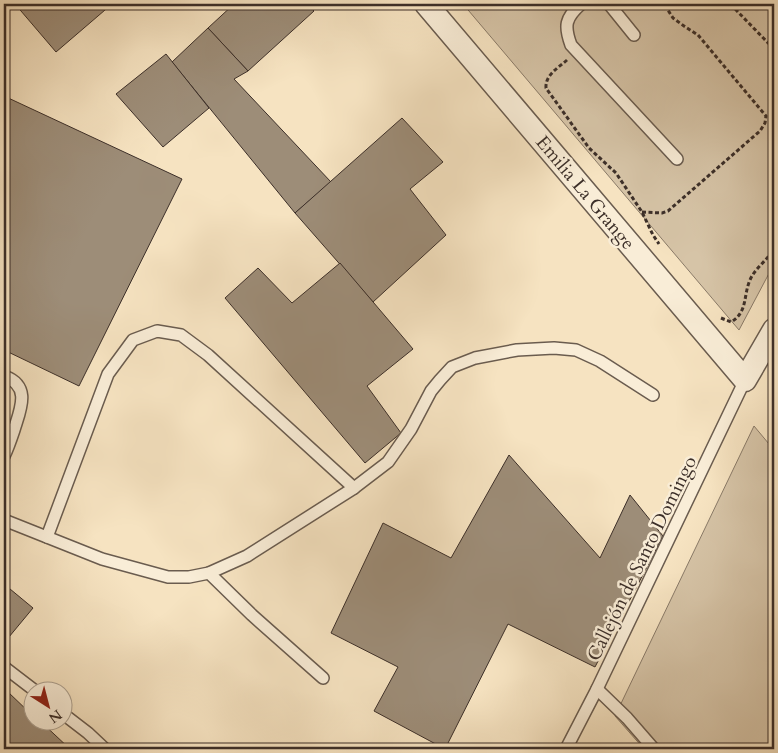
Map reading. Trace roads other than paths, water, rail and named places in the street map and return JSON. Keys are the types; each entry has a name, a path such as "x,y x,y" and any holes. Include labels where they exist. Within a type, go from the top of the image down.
{"street":[{"name":"Emilia La Grange","path":"426,4 745,380"},
{"path":"745,380 774,330"}],"lane":[{"path":"581,4 569,17 566,24 571,46 677,159"},
{"path":"609,4 634,35"},
{"path":"47,537 108,374 133,340 156,331 181,335 208,355 354,488"},
{"path":"4,520 102,559 168,577 189,577 210,573 248,556 354,488 388,462 411,429 430,391 452,367 475,358 517,350 554,348 576,350 600,361 653,395"},
{"path":"4,376 12,379 21,390 22,404 4,456"},
{"name":"Callejón de Santo Domingo","path":"566,749 597,690 745,380"},
{"path":"210,573 252,615 322,678"},
{"path":"4,667 22,681"},
{"path":"597,690 627,718 654,749"},
{"path":"72,721 105,749"}]}
